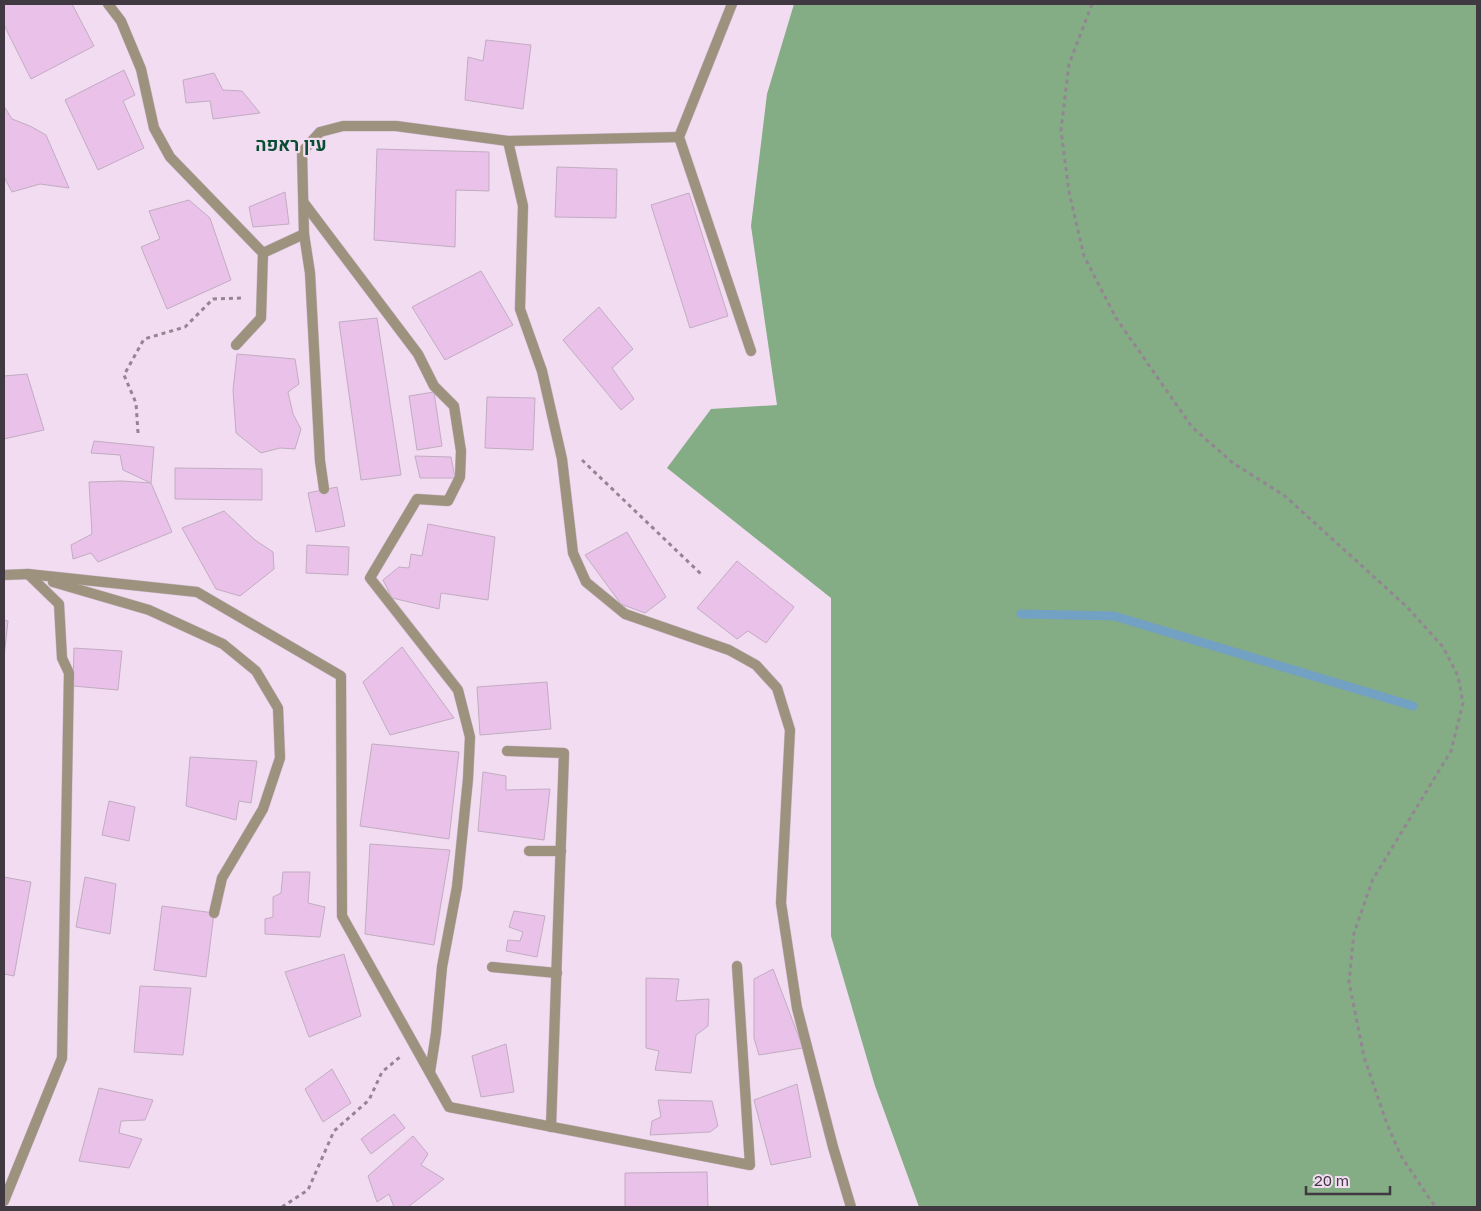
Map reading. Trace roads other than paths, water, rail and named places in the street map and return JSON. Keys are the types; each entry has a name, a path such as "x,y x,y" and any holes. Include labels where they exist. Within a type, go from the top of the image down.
{"street":[{"path":"108,4 121,21 141,69 154,128 170,157 263,253 262,318 236,345"},
{"path":"732,4 679,138 751,351"},
{"path":"324,489 320,461 310,273 304,234 302,152 320,132 342,126 396,126 508,141 679,138"},
{"path":"508,141 523,206 520,309 542,371 562,458 573,553 586,582 625,614 729,650 756,665 778,688 790,730 781,903 797,1008 833,1147 851,1207"},
{"path":"304,203 418,354 434,386 454,406 461,451 460,477 448,501 417,499 370,578 458,690 470,738 468,779 456,887 442,967 430,1072"},
{"path":"263,253 304,234"},
{"path":"28,574 149,610 223,644 256,671 278,708 280,758 263,809 222,878 214,913"},
{"path":"4,1201 62,1058 69,673 62,658 60,604 28,574"},
{"path":"4,575 28,574 197,592 341,676 342,916 449,1107 750,1165 737,966"},
{"path":"507,751 564,753 551,1127"},
{"path":"528,851 561,851"},
{"path":"492,967 557,973"}],"waterway":[{"path":"1021,614 1114,616 1413,706"}],"district":[{"name":"עין ראפה","path":"291,145"}]}
